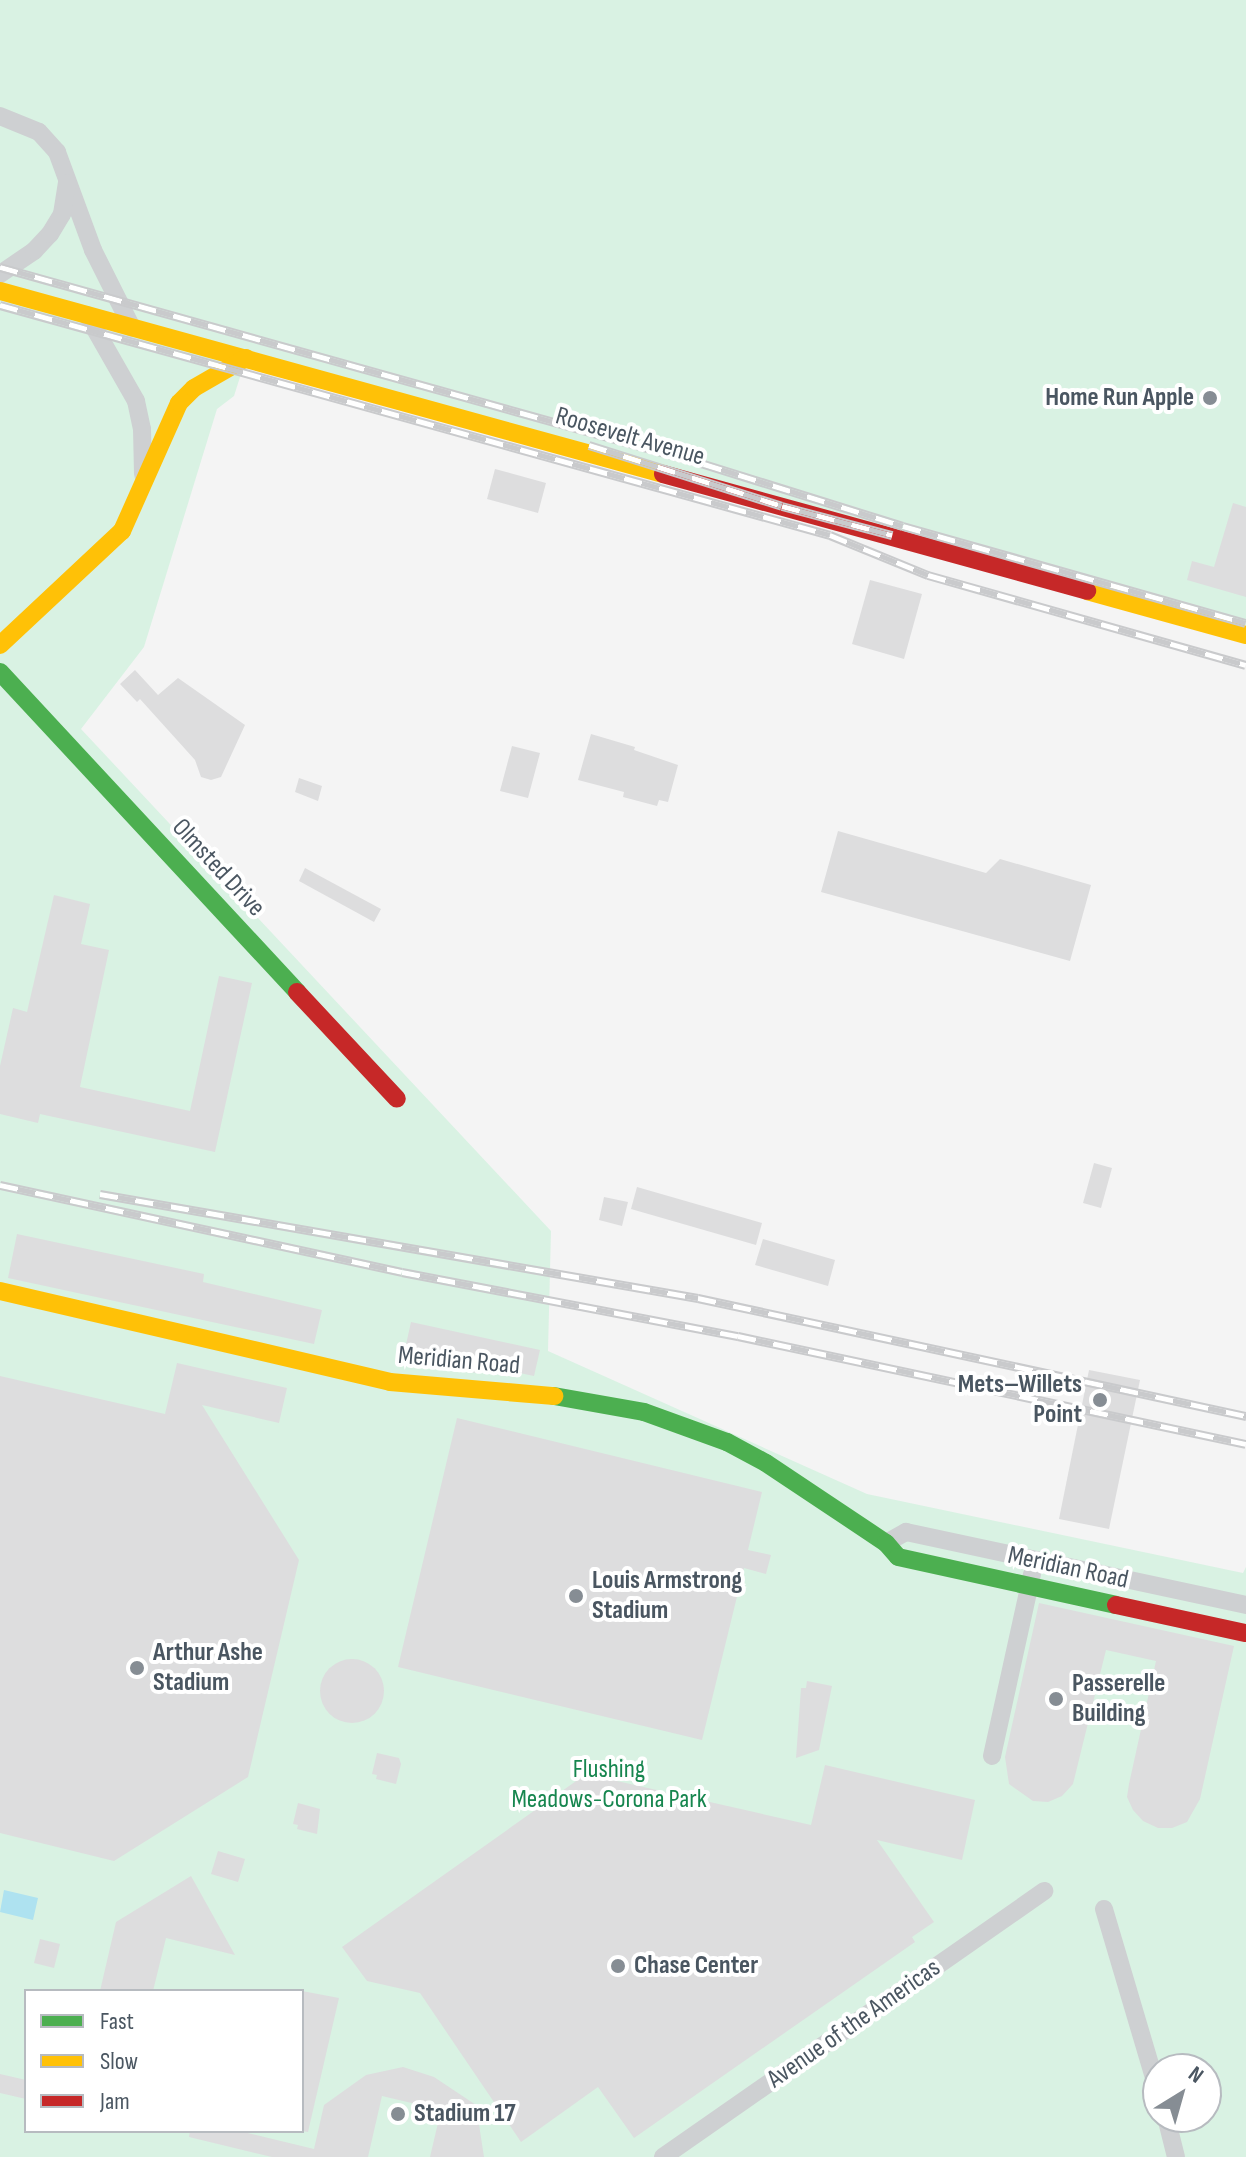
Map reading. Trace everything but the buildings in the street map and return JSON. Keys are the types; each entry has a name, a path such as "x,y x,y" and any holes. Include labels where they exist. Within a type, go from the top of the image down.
{"street":[{"path":"0,116 14,118 39,132 57,152 86,233 132,328"},
{"path":"0,274 34,251 50,234 62,214 68,176"},
{"name":"Roosevelt Avenue","path":"0,291 1246,635"},
{"path":"87,315 136,401 142,429 143,482"},
{"path":"0,645 122,531 179,403 194,388 246,358"},
{"name":"Olmsted Drive","path":"0,672 397,1099"},
{"name":"Meridian Road","path":"0,1291 390,1382 546,1394 644,1412 727,1442 766,1463 854,1525 886,1543 898,1557 1246,1633"},
{"name":"Meridian Road","path":"886,1543 906,1532 1246,1605"},
{"path":"992,1756 1036,1560"},
{"name":"Avenue of the Americas","path":"663,2157 1044,1891"},
{"path":"1104,1909 1147,2053"},
{"path":"1170,2133 1176,2157"}],"green space":[{"name":"Flushing Meadows-Corona Park","path":"0,0 1246,0 1246,635 246,358 234,396 217,409 144,647 81,729 551,1231 548,1351 867,1494 1243,1573 1246,1567 1246,2157 0,2157"}],"water":[{"path":"4,1890 38,1898 33,1920 0,1912"}],"railway":[{"path":"0,267 704,464 903,526 1246,623"},
{"path":"0,305 830,535 928,575 1246,665"},
{"path":"589,445 782,506 892,535"},
{"path":"0,1185 402,1272 738,1336 1246,1444"},
{"path":"100,1194 698,1298 1246,1416"}],"traffic: fast":[{"path":"0,672 297,992"},
{"path":"554,1396 644,1412 727,1442 766,1463 886,1543 898,1557 1116,1605"}],"traffic: slow":[{"path":"0,291 663,474"},
{"path":"0,645 122,531 179,403 194,388 246,358"},
{"path":"1087,591 1246,635"},
{"path":"0,1291 390,1382 554,1396"}],"traffic: jam":[{"path":"663,474 1087,591"},
{"path":"297,992 397,1099"},
{"path":"1116,1605 1246,1633"}],"place":[{"name":"Home Run Apple","path":"1210,398"},
{"name":"Mets–Willets Point","path":"1100,1400"},
{"name":"Louis Armstrong Stadium","path":"576,1596"},
{"name":"Arthur Ashe Stadium","path":"137,1668"},
{"name":"Passerelle Building","path":"1056,1699"},
{"name":"Chase Center","path":"618,1966"},
{"name":"Stadium 17","path":"398,2114"}]}
